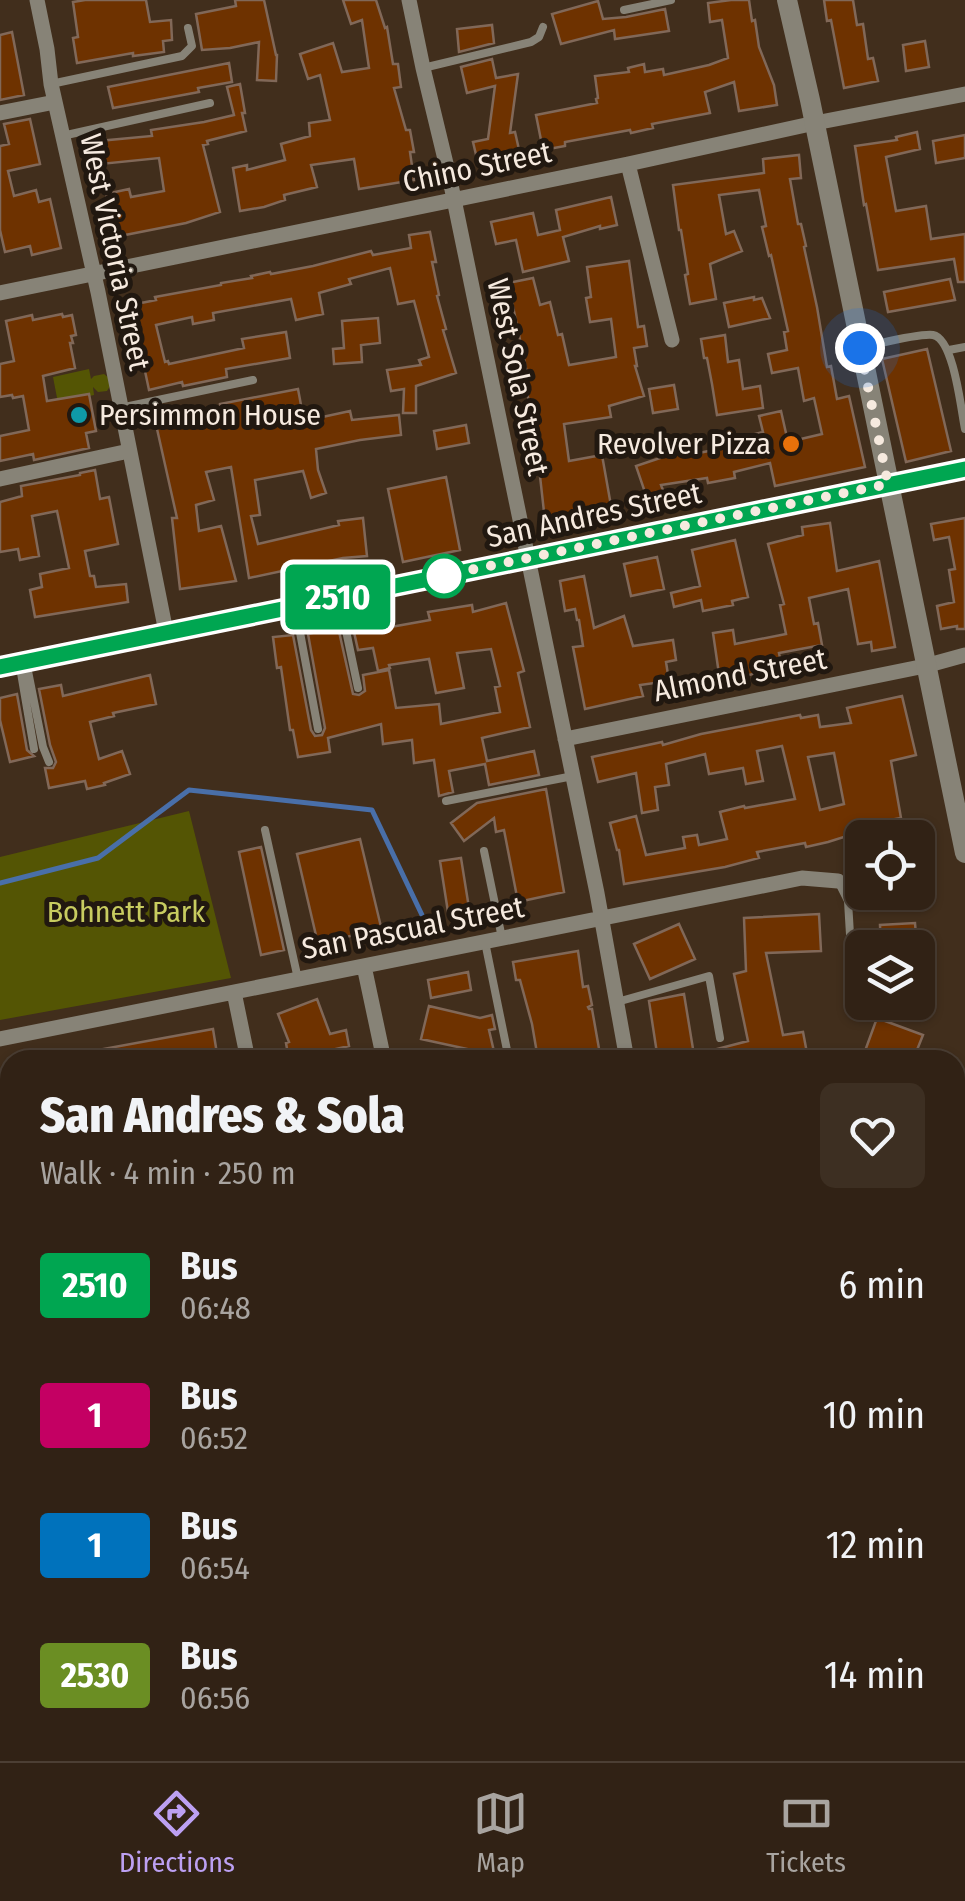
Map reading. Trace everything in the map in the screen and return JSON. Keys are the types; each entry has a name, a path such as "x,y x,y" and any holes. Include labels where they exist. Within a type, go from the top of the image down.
{"street":[{"name":"West Victoria Street","path":"37,0 51,84 94,274 166,632"},
{"name":"West Sola Street","path":"409,0 566,739 625,1050"},
{"path":"787,0 965,853"},
{"name":"Chino Street","path":"0,293 965,94"},
{"path":"0,113 55,102"},
{"path":"628,164 672,340"},
{"path":"0,479 129,452"},
{"name":"San Andres Street","path":"15,664 965,468"},
{"name":"Almond Street","path":"566,739 965,655"},
{"name":"San Pascual Street","path":"0,1039 802,878 838,881"},
{"path":"364,966 382,1050"},
{"path":"234,992 246,1050"}],"lane":[{"path":"624,10 671,0"},
{"path":"423,68 530,42 539,37 544,27"},
{"path":"51,84 182,56 192,46 188,28"},
{"path":"62,136 210,103"},
{"path":"860,348 931,334 942,339 949,350 965,430"},
{"path":"949,350 965,347"},
{"path":"120,408 253,380"},
{"path":"339,597 358,688"},
{"path":"295,606 318,729"},
{"path":"15,664 34,749"},
{"path":"15,664 49,762"},
{"path":"446,802 572,776"},
{"path":"266,830 298,979"},
{"path":"484,851 508,1050"},
{"path":"838,881 848,901 850,930"},
{"path":"617,1002 708,976 720,1038"}],"green space":[{"path":"89,369 91,379 104,374 109,378 107,391 98,392 93,387 94,395 58,403 53,377"},
{"name":"Bohnett Park","path":"189,811 231,978 0,1020 0,857"}],"building":[{"path":"146,0 150,22 171,20 172,40 163,41 164,52 77,63 73,2"},
{"path":"235,0 264,0 277,55 276,81 257,80 259,42 202,50 196,14 236,6"},
{"path":"343,0 376,0 387,27 401,87 394,88 414,152 410,152 414,180 359,189 354,159 311,165 317,187 284,195 285,200 264,207 240,211 233,168 247,165 247,170 285,160 281,144 310,136 309,123 330,120 320,75 308,79 300,54 333,43 342,72 369,68 362,20 351,24"},
{"path":"749,0 777,105 739,111 734,82 705,92 710,113 652,124 653,128 631,133 630,130 565,142 565,146 543,150 536,115 597,103 595,76 629,72 628,68 644,64 645,72 663,69 664,75 728,58 722,20 710,22 708,3"},
{"path":"824,0 853,0 857,25 863,24 868,59 873,58 878,81 844,88"},
{"path":"598,1 603,19 665,9 669,31 615,39 614,30 561,44 552,14"},
{"path":"492,25 494,43 459,52 457,29"},
{"path":"12,32 24,95 0,100 0,35"},
{"path":"925,41 929,67 906,71 903,45"},
{"path":"492,59 496,78 518,74 510,133 515,132 520,154 478,163 473,142 488,139 495,86 467,93 461,67"},
{"path":"229,63 232,82 113,108 108,87"},
{"path":"240,84 246,131 203,145 220,212 115,237 106,194 129,189 131,197 164,191 159,158 101,164 99,141 152,136 151,130 234,115 227,87"},
{"path":"30,119 40,164 8,171 14,196 36,190 39,202 50,199 61,248 32,255 30,246 5,252 0,230 0,146 9,144 4,124"},
{"path":"917,132 920,149 886,157 896,211 926,206 931,239 965,234 965,282 958,282 954,259 878,270 855,146 897,140 896,137"},
{"path":"965,135 965,158 936,163 933,141"},
{"path":"799,155 801,178 790,179 827,367 831,366 837,399 849,396 865,467 775,486 770,463 734,472 735,478 661,485 667,501 650,507 636,466 666,454 688,451 689,455 733,446 732,440 763,432 759,416 781,411 788,442 822,434 814,398 804,401 798,368 772,373 768,354 787,350 784,332 788,331 762,227 766,226 759,190 719,195 726,234 734,231 742,251 710,264 716,299 690,304 673,185 764,173 763,159"},
{"path":"611,197 617,225 563,237 569,261 523,272 516,240 496,244 491,222 533,213 538,235 560,230 556,210"},
{"path":"430,232 437,296 446,329 443,330 456,373 416,386 416,413 403,413 404,389 391,391 387,370 421,365 419,360 429,357 414,301 398,304 390,268 349,279 351,284 319,293 323,314 296,320 291,299 213,313 214,320 193,324 192,317 156,325 165,362 169,364 244,348 242,339 286,332 290,358 226,369 227,377 149,390 131,305 371,251 373,255 411,248 409,235"},
{"path":"629,261 638,327 644,326 647,346 634,348 644,396 609,406 611,417 564,424 569,461 602,455 613,517 595,520 594,514 545,521 535,431 523,373 527,373 508,283 533,278 540,305 550,302 569,365 616,357 611,319 590,322 587,267"},
{"path":"950,279 955,300 888,312 884,292"},
{"path":"762,298 770,318 729,327 724,303"},
{"path":"72,315 76,335 71,336 70,343 75,368 43,376 47,401 89,394 96,431 86,433 89,448 34,460 33,454 0,461 0,436 29,430 23,396 0,397 0,364 14,361 6,321"},
{"path":"378,318 380,343 361,345 362,362 334,364 333,349 344,348 342,321"},
{"path":"725,335 728,362 739,360 743,389 760,386 763,408 717,415 701,339"},
{"path":"927,349 951,451 906,462 882,359"},
{"path":"674,385 678,409 653,413 649,389"},
{"path":"298,389 304,421 350,411 352,420 399,415 401,435 316,449 326,493 311,498 303,471 255,480 260,515 251,516 258,544 339,525 338,521 363,518 367,556 249,578 231,467 206,472 214,500 196,505 199,531 221,526 236,581 180,589 172,518 177,518 155,420"},
{"path":"466,425 469,443 437,449 434,431"},
{"path":"95,470 100,499 109,497 118,544 85,551 90,576 94,576 96,587 126,584 128,602 35,617 30,590 42,587 40,574 69,568 57,511 32,516 39,556 20,560 18,549 0,552 0,502 22,496 21,486"},
{"path":"446,477 460,550 403,562 388,489"},
{"path":"965,518 965,629 941,629 937,606 954,602 949,570 955,569 949,537 934,540 931,524"},
{"path":"830,523 837,571 879,561 895,647 872,651 871,642 858,644 848,589 809,598 822,645 779,653 782,668 720,681 713,633 733,630 735,644 786,634 780,605 784,604 768,544 803,535 802,527"},
{"path":"735,540 748,597 732,601 733,605 703,611 701,600 674,607 671,593 700,586 692,550"},
{"path":"657,557 664,589 631,596 624,564"},
{"path":"584,576 594,628 624,616 633,646 673,640 676,660 666,662 669,681 640,685 643,696 585,709 573,647 583,646 579,620 575,609 565,611 560,581"},
{"path":"506,603 524,671 518,673 530,727 482,738 487,761 534,751 539,775 489,785 485,764 449,771 453,792 439,796 434,760 414,763 412,740 383,744 381,724 328,738 330,752 298,757 273,637 293,635 315,736 322,735 325,728 308,634 338,627 353,694 365,691 363,675 389,670 396,708 439,704 441,724 500,712 495,687 500,686 491,649 457,653 464,688 436,693 429,659 389,665 390,668 378,671 373,648 358,650 352,623 383,617 385,628 430,620 428,612 472,605 473,612"},
{"path":"150,675 156,704 90,722 99,759 122,751 130,774 87,789 85,781 49,788 45,768 53,768 56,762 39,689 61,685 63,696"},
{"path":"17,694 27,750 34,756 10,762 0,720 0,698"},
{"path":"902,696 916,755 891,761 901,818 845,820 845,837 828,842 757,852 759,858 725,867 624,884 610,823 636,816 646,855 685,848 683,837 697,835 699,845 727,839 720,812 795,799 782,746 757,751 763,781 746,784 743,768 709,774 705,754 666,764 669,785 655,787 658,810 642,813 636,773 598,782 592,757 800,715 818,715 820,727 851,723 847,708","holes":["834,753 844,804 820,810 808,757"]},
{"path":"546,789 564,892 518,902 504,830 496,832 494,818 464,841 451,823 477,803"},
{"path":"360,839 382,931 318,944 297,854"},
{"path":"261,847 284,950 261,955 239,852"},
{"path":"461,858 469,908 448,912 440,861"},
{"path":"819,914 821,951 766,953 783,1035 803,1032 806,1050 713,1050 748,1041 734,974 746,971 744,918"},
{"path":"915,923 916,930 880,930 880,925"},
{"path":"679,924 695,959 650,979 634,944"},
{"path":"578,951 599,1050 536,1050 513,962"},
{"path":"468,972 471,990 431,998 428,980"},
{"path":"684,994 693,1050 656,1050 649,1001"},
{"path":"317,999 330,1034 346,1030 349,1046 287,1050 289,1042 278,1014"},
{"path":"429,1006 480,1018 492,1015 495,1029 489,1030 494,1050 472,1050 421,1039"},
{"path":"876,1020 882,1020 923,1035 917,1050 865,1050"},
{"path":"213,1029 216,1050 98,1050"}],"waterway":[{"path":"0,883 98,858 189,790 372,810 422,915"}],"bus line":[{"name":"2510","path":"0,667 965,469"}],"place":[{"name":"Persimmon House","path":"79,415"},
{"name":"Revolver Pizza","path":"791,444"}],"route":[{"path":"444,576 888,484 860,348"}]}
